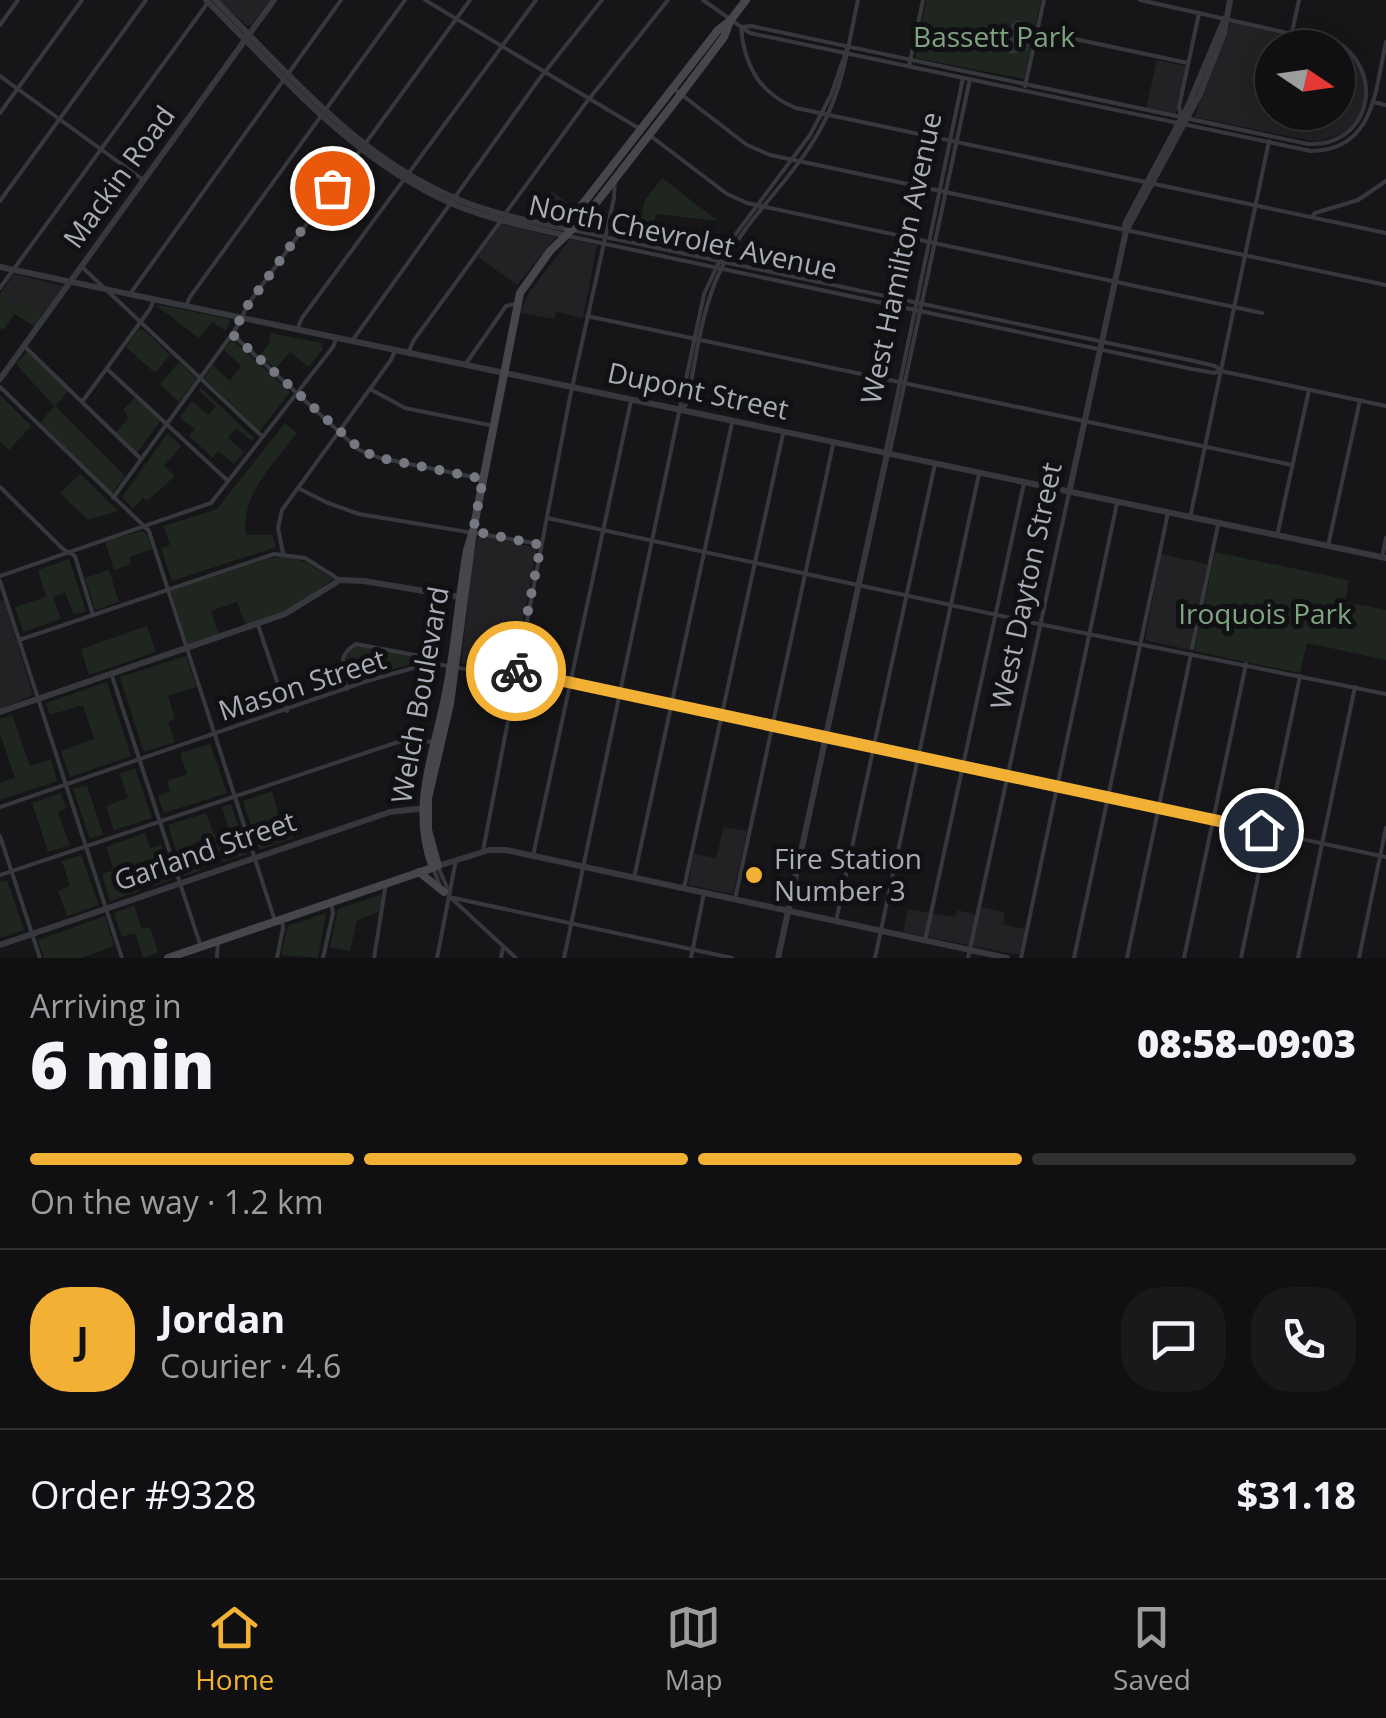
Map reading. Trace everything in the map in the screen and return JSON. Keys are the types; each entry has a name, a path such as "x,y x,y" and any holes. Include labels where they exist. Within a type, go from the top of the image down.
{"main road":[{"name":"Welch Boulevard","path":"435,867 424,808 454,667 473,531 518,303 526,282 566,232 583,218 645,132 726,34 730,21 746,0"},
{"path":"168,958 435,867"},
{"path":"419,872 447,894"}],"street":[{"path":"0,25 18,0"},
{"path":"0,113 82,0"},
{"path":"0,200 146,0"},
{"path":"0,288 210,0"},
{"name":"North Chevrolet Avenue","path":"210,0 362,147 451,200 503,218 1010,322 1144,358 1386,406"},
{"name":"Mackin Road","path":"0,379 274,0"},
{"path":"130,294 342,0"},
{"path":"186,306 406,0"},
{"path":"425,0 645,132 729,196 1262,313"},
{"path":"113,498 470,0"},
{"path":"297,330 536,0"},
{"path":"352,341 451,200 602,0"},
{"path":"408,353 590,99 668,0"},
{"path":"703,0 750,32 1308,144 1334,141 1354,127 1370,102 1386,42"},
{"path":"564,958 681,411 686,406 702,298 721,261 797,161 826,114 847,53 858,0"},
{"path":"910,63 923,0"},
{"path":"1025,87 1044,0"},
{"path":"1140,0 1282,30"},
{"name":"West Dayton Street","path":"969,954 1126,222 1184,121 1226,26 1230,0"},
{"path":"1292,30 1299,0"},
{"path":"1184,121 1179,107 1199,13"},
{"path":"741,27 848,46 910,63"},
{"path":"741,27 746,59 762,86 788,105 1386,233"},
{"path":"1036,31 1188,63"},
{"path":"1355,56 1364,69 1370,102"},
{"path":"1364,69 1376,70 1380,66"},
{"name":"West Hamilton Avenue","path":"778,958 887,454 898,382 963,74"},
{"path":"0,76 144,180"},
{"name":"West Hamilton Avenue","path":"887,454 906,383 971,76"},
{"path":"677,91 752,148 797,161 1386,284"},
{"path":"1370,102 1386,105"},
{"path":"1190,518 1270,139"},
{"path":"482,852 546,518 614,198 611,176"},
{"path":"1312,217 1315,213 1339,212 1386,181"},
{"path":"1339,212 1342,224"},
{"name":"North Chevrolet Avenue","path":"604,240 1009,330 1146,351 1215,366 1220,371"},
{"name":"Dupont Street","path":"0,267 1384,558"},
{"path":"82,267 263,437"},
{"path":"820,290 822,282"},
{"path":"82,402 154,299"},
{"name":"Welch Boulevard","path":"465,365 510,302 518,303"},
{"path":"502,313 515,316"},
{"path":"587,316 1292,465"},
{"path":"1009,330 1010,322"},
{"path":"232,334 356,448 377,458 483,479"},
{"path":"122,958 0,578 208,504 297,394 336,338"},
{"path":"24,346 141,460"},
{"path":"283,553 280,518 395,350"},
{"path":"1144,358 1146,351"},
{"path":"107,369 229,482"},
{"path":"0,387 150,532 254,858 284,927 277,958"},
{"path":"370,389 406,408 494,426"},
{"path":"1277,536 1309,390"},
{"path":"532,856 631,400"},
{"path":"1328,546 1360,400"},
{"path":"634,878 732,422"},
{"path":"684,888 783,432"},
{"path":"735,899 834,443"},
{"path":"836,921 935,464"},
{"path":"875,958 980,474"},
{"path":"925,940 1024,483"},
{"path":"0,487 76,558 93,615"},
{"path":"298,488 359,514 541,545"},
{"path":"1021,958 1117,502"},
{"path":"1074,958 1168,513"},
{"path":"546,518 1040,624 1192,650 1386,694"},
{"path":"1127,958 1218,524"},
{"path":"1384,558 1386,538"},
{"path":"19,640 283,553 308,559 340,580 463,598"},
{"path":"0,712 258,624 299,608 340,580"},
{"path":"258,624 286,711"},
{"path":"347,689 341,664 346,652 356,644 420,656 434,663"},
{"name":"Mason Street","path":"0,806 434,663 516,672 1383,856"},
{"path":"1184,958 1246,664"},
{"path":"112,674 201,947"},
{"path":"1241,958 1300,676"},
{"path":"1298,958 1355,687"},
{"path":"0,875 404,740 439,743"},
{"name":"Garland Street","path":"0,946 390,812 424,808"},
{"path":"1359,958 1386,828"},
{"path":"0,836 40,958"},
{"path":"516,958 447,894 435,867 496,849 925,940 969,954 1006,958"},
{"path":"437,958 456,860"},
{"path":"374,958 386,884"},
{"path":"691,958 704,892"},
{"path":"447,894 732,958"},
{"path":"323,958 333,913 331,902"},
{"path":"217,958 218,941"},
{"path":"500,958 503,947"}],"shaded area":[{"path":"218,0 270,0 247,26"},
{"path":"1018,20 1031,25 1028,50 1011,54 1005,51 1002,37 1012,35 1011,25"},
{"path":"1231,22 1266,30 1255,30 1255,129 1194,117"},
{"path":"1157,60 1186,66 1176,114 1146,108"},
{"path":"1355,61 1366,98 1355,122"},
{"path":"1258,130 1347,130 1317,142"},
{"path":"552,191 576,210 563,225 540,221 543,204"},
{"path":"501,224 556,237 517,285 478,257"},
{"path":"570,239 597,245 583,318 556,312 554,319 520,313 528,294"},
{"path":"14,274 64,286 42,315 25,302 19,309 0,294"},
{"path":"482,535 537,548 511,668 486,669 461,663 472,567 477,538"},
{"path":"1161,554 1207,564 1190,650 1145,640"},
{"path":"4,600 33,695 0,709 0,601"},
{"path":"724,827 747,831 733,894 688,885 694,854 716,858"},
{"path":"980,907 1005,912 1003,924 1025,929 1019,955 903,932 908,909 955,917 958,910 978,916"}],"green space":[{"name":"Bassett Park","path":"926,0 1041,0 1024,79 915,58"},
{"path":"662,178 718,221 656,214 649,244 636,241 645,200"},
{"path":"0,294 19,309 25,302 42,315 35,327 15,314 3,330 0,328"},
{"path":"157,306 230,321 226,331 212,322 199,338"},
{"path":"138,330 144,330 170,355 155,373 126,347"},
{"path":"271,333 321,343 323,349 309,367 290,352 275,369 260,355 269,344"},
{"path":"232,339 290,392 260,431 204,378 213,365 230,381 241,366 224,350"},
{"path":"27,352 68,391 55,406 125,476 112,493 40,423 54,406 16,364"},
{"path":"179,362 196,379 179,402 160,384"},
{"path":"201,388 254,438 252,441 236,428 228,438 244,452 234,464 218,451 213,458 189,436 195,429 180,417 192,401 208,415 216,406 199,391"},
{"path":"0,395 31,426 9,450 0,442"},
{"path":"135,398 160,421 137,453 116,433 129,418 123,410"},
{"path":"285,423 297,433 261,480 248,506 246,520 246,535 272,535 276,547 172,581 161,548 170,545 164,526 217,509"},
{"path":"168,433 181,446 164,466 175,476 133,509 122,497"},
{"path":"80,474 118,511 88,520 60,493"},
{"path":"141,531 147,534 152,549 129,557 131,564 114,570 105,542"},
{"name":"Iroquois Park","path":"1215,552 1349,580 1345,602 1386,610 1386,660 1307,643 1300,673 1194,651"},
{"path":"286,556 306,562 333,579 289,611 246,626 237,602 211,611 219,634 188,644 171,591"},
{"path":"69,559 86,611 74,615 65,592 53,597 61,619 23,632 15,607 46,597 38,570"},
{"path":"109,570 119,602 95,610 85,578"},
{"path":"147,626 156,652 89,675 81,649"},
{"path":"361,645 421,661 352,682 344,665 354,647"},
{"path":"186,656 196,687 168,696 175,719 168,722 175,742 144,752 120,677"},
{"path":"107,682 131,756 70,777 61,751 94,739 83,705 50,715 46,703"},
{"path":"12,715 30,766 51,759 57,781 0,800 0,783 15,778 0,733 0,719"},
{"path":"210,744 227,793 164,813 158,796 170,791 167,781 187,774 180,753"},
{"path":"135,768 152,818 114,830 106,806 128,798 120,774"},
{"path":"87,785 103,834 90,839 73,789"},
{"path":"272,791 279,817 286,815 293,838 259,850 243,801"},
{"path":"61,793 66,808 58,812 70,845 48,852 32,803"},
{"path":"231,804 247,854 223,862 213,836 191,844 200,871 184,876 168,825 206,813 214,835 229,830 222,807"},
{"path":"145,833 150,848 161,845 171,880 154,886 145,861 130,867 139,891 110,901 102,874 114,870 106,847"},
{"path":"81,855 99,905 67,916 58,891 70,886 62,861"},
{"path":"7,880 24,930 0,938 0,882"},
{"path":"382,894 379,912 357,920 350,951 330,947 338,909"},
{"path":"134,906 142,929 150,927 158,953 143,958 135,933 122,937 114,913"},
{"path":"326,913 318,958 281,955 288,926"},
{"path":"105,916 114,946 82,958 44,958 38,940"}],"way so far":[{"path":"332,188 248,305 232,334 343,438 362,451 483,479 473,531 541,545 516,671"}],"place":[{"name":"Fire Station Number 3","path":"754,875"}],"route":[{"path":"516,671 1261,830"}]}
